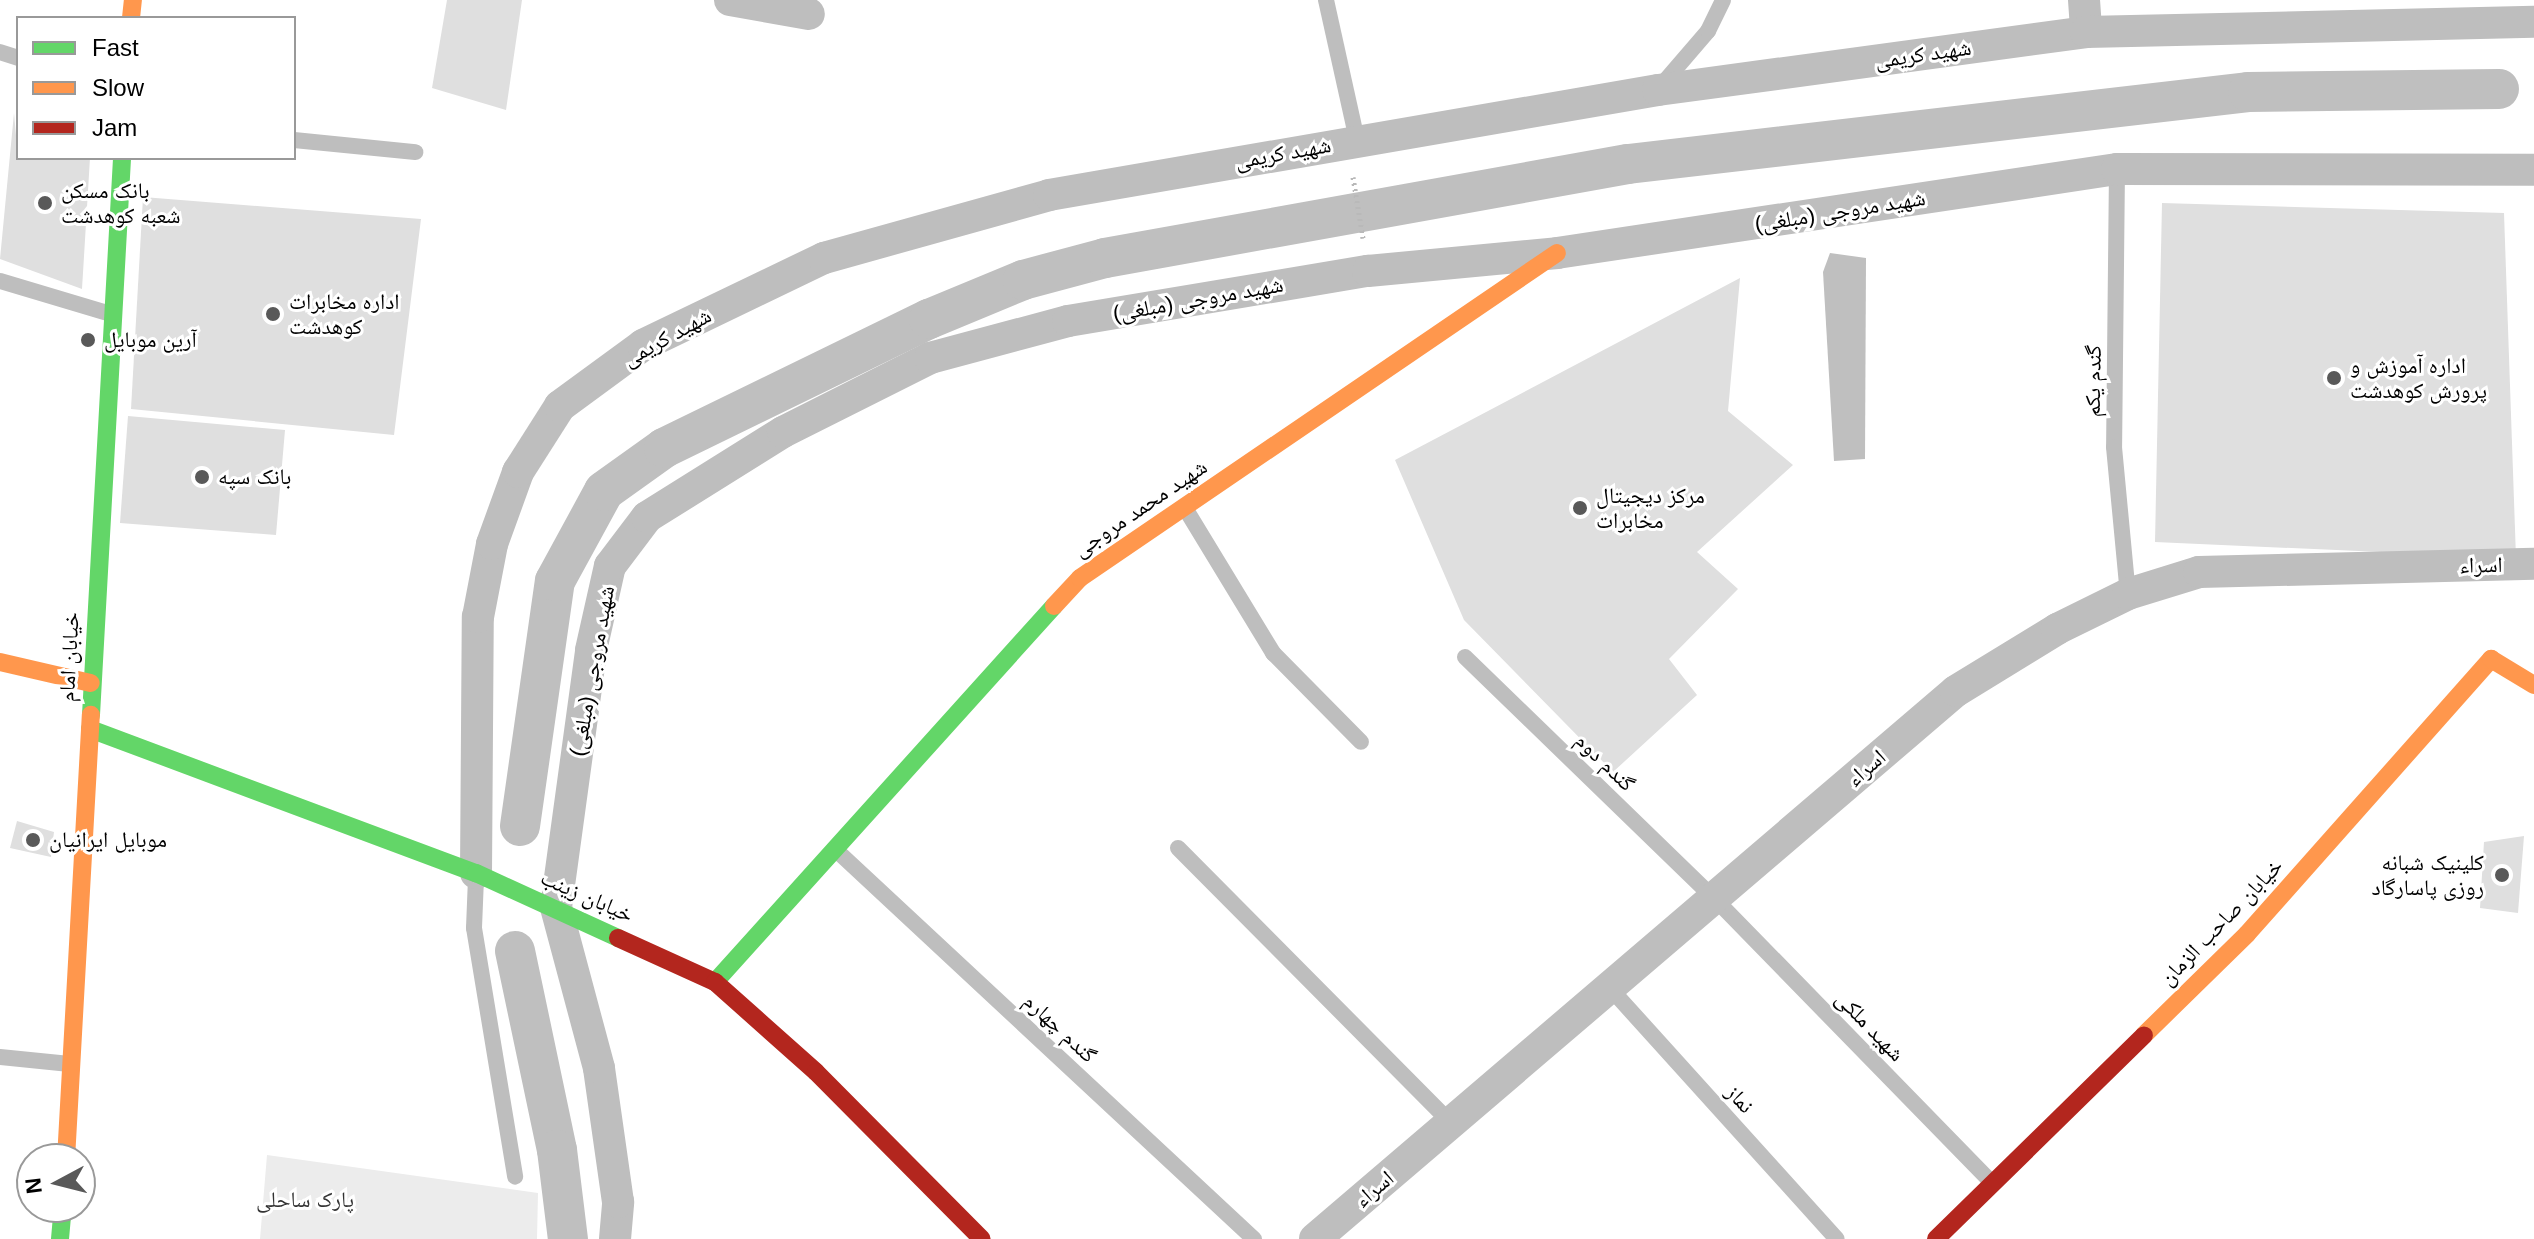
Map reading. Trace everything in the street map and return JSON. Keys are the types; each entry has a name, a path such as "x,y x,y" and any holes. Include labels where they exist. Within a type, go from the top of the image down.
{"main road":[{"name":"خیابان امام","path":"67,1143 122,160"},
{"name":"شهید محمد مروجی","path":"715,982 1080,578 1557,253"},
{"name":"خیابان صاحب الزمان","path":"1936,1239 2247,934 2491,659 2534,685"},
{"path":"0,662 91,683"},
{"name":"خیابان زینب","path":"90,729 476,873 715,982 816,1072 982,1239"}],"street":[{"path":"730,0 811,7"},
{"name":"شهید کریمی","path":"476,873 478,617 492,544 518,472 560,406 643,345 870,241 1049,195 2085,16 2534,22"},
{"name":"شهید مروجی (مبلغی)","path":"615,1239 618,1202 599,1068 556,907 591,650 610,566 647,517 783,432 930,358 1068,321 1368,271 1557,253 2117,169 2534,170"},
{"name":"اسراء","path":"1315,1239 1956,691 2128,594 2199,572 2534,564"}],"lane":[{"path":"1326,0 1352,141"},
{"path":"1658,90 1708,31 1723,0"},
{"path":"296,140 415,152"},
{"name":"گندم یکم","path":"2117,169 2114,447 2128,594"},
{"path":"0,281 111,314"},
{"path":"1184,507 1273,653 1361,742"},
{"name":"گندم دوم","path":"1465,657 1715,899"},
{"path":"1178,848 1452,1124"},
{"name":"گندم چهارم","path":"836,850 1254,1239"},
{"path":"476,873 474,928 515,1177"},
{"name":"شهید ملکی","path":"1715,899 1994,1185"},
{"name":"نماز","path":"1610,988 1837,1239"},
{"path":"0,1057 73,1065"}],"path":[{"path":"1352,141 1368,271"}],"green space":[{"name":"پارک ساحلی","path":"267,1155 538,1193 537,1239 260,1239"}],"shaded area":[{"path":"1830,253 1866,258 1865,459 1834,461 1823,272"}],"building":[{"path":"447,0 522,0 506,110 432,88"},
{"name":"بانک مسکن شعبه کوهدشت","path":"14,113 16,160 90,160 82,289 0,259"},
{"name":"اداره مخابرات کوهدشت","path":"143,197 421,219 394,435 131,409"},
{"name":"اداره آموزش و پرورش کوهدشت","path":"2162,203 2504,213 2516,558 2155,542"},
{"name":"مرکز دیجیتال مخابرات","path":"1740,278 1728,411 1793,465 1697,552 1738,589 1669,659 1697,695 1613,772 1464,620 1395,460"},
{"name":"بانک سپه","path":"128,416 285,430 276,535 120,523"},
{"name":"موبایل ایرانیان","path":"17,821 54,832 51,857 10,848"},
{"name":"کلینیک شبانه روزی پاسارگاد","path":"2524,836 2518,913 2480,908 2484,842"}],"waterway":[{"path":"520,826 555,581 604,491 664,448 929,319 1023,280 1105,258 1628,164 2248,92 2499,89"},
{"path":"515,951 557,1150 568,1239"}],"traffic: fast":[{"path":"91,715 122,160"},
{"path":"715,982 1054,606"},
{"path":"90,729 476,873 618,938"},
{"path":"60,1239 62,1223"}],"traffic: slow":[{"path":"131,16 133,0"},
{"path":"1054,606 1080,578 1557,253"},
{"path":"2144,1035 2247,934 2491,659 2534,685"},
{"path":"0,662 91,683"},
{"path":"67,1143 91,715"}],"traffic: jam":[{"path":"618,938 715,982 816,1072 982,1239"},
{"path":"1936,1239 2144,1035"}],"place":[{"name":"بانک مسکن شعبه کوهدشت","path":"45,203"},
{"name":"اداره مخابرات کوهدشت","path":"273,314"},
{"name":"آرین موبایل","path":"88,340"},
{"name":"اداره آموزش و پرورش کوهدشت","path":"2334,378"},
{"name":"بانک سپه","path":"202,477"},
{"name":"مرکز دیجیتال مخابرات","path":"1580,508"},
{"name":"موبایل ایرانیان","path":"33,840"},
{"name":"کلینیک شبانه روزی پاسارگاد","path":"2502,875"}]}
